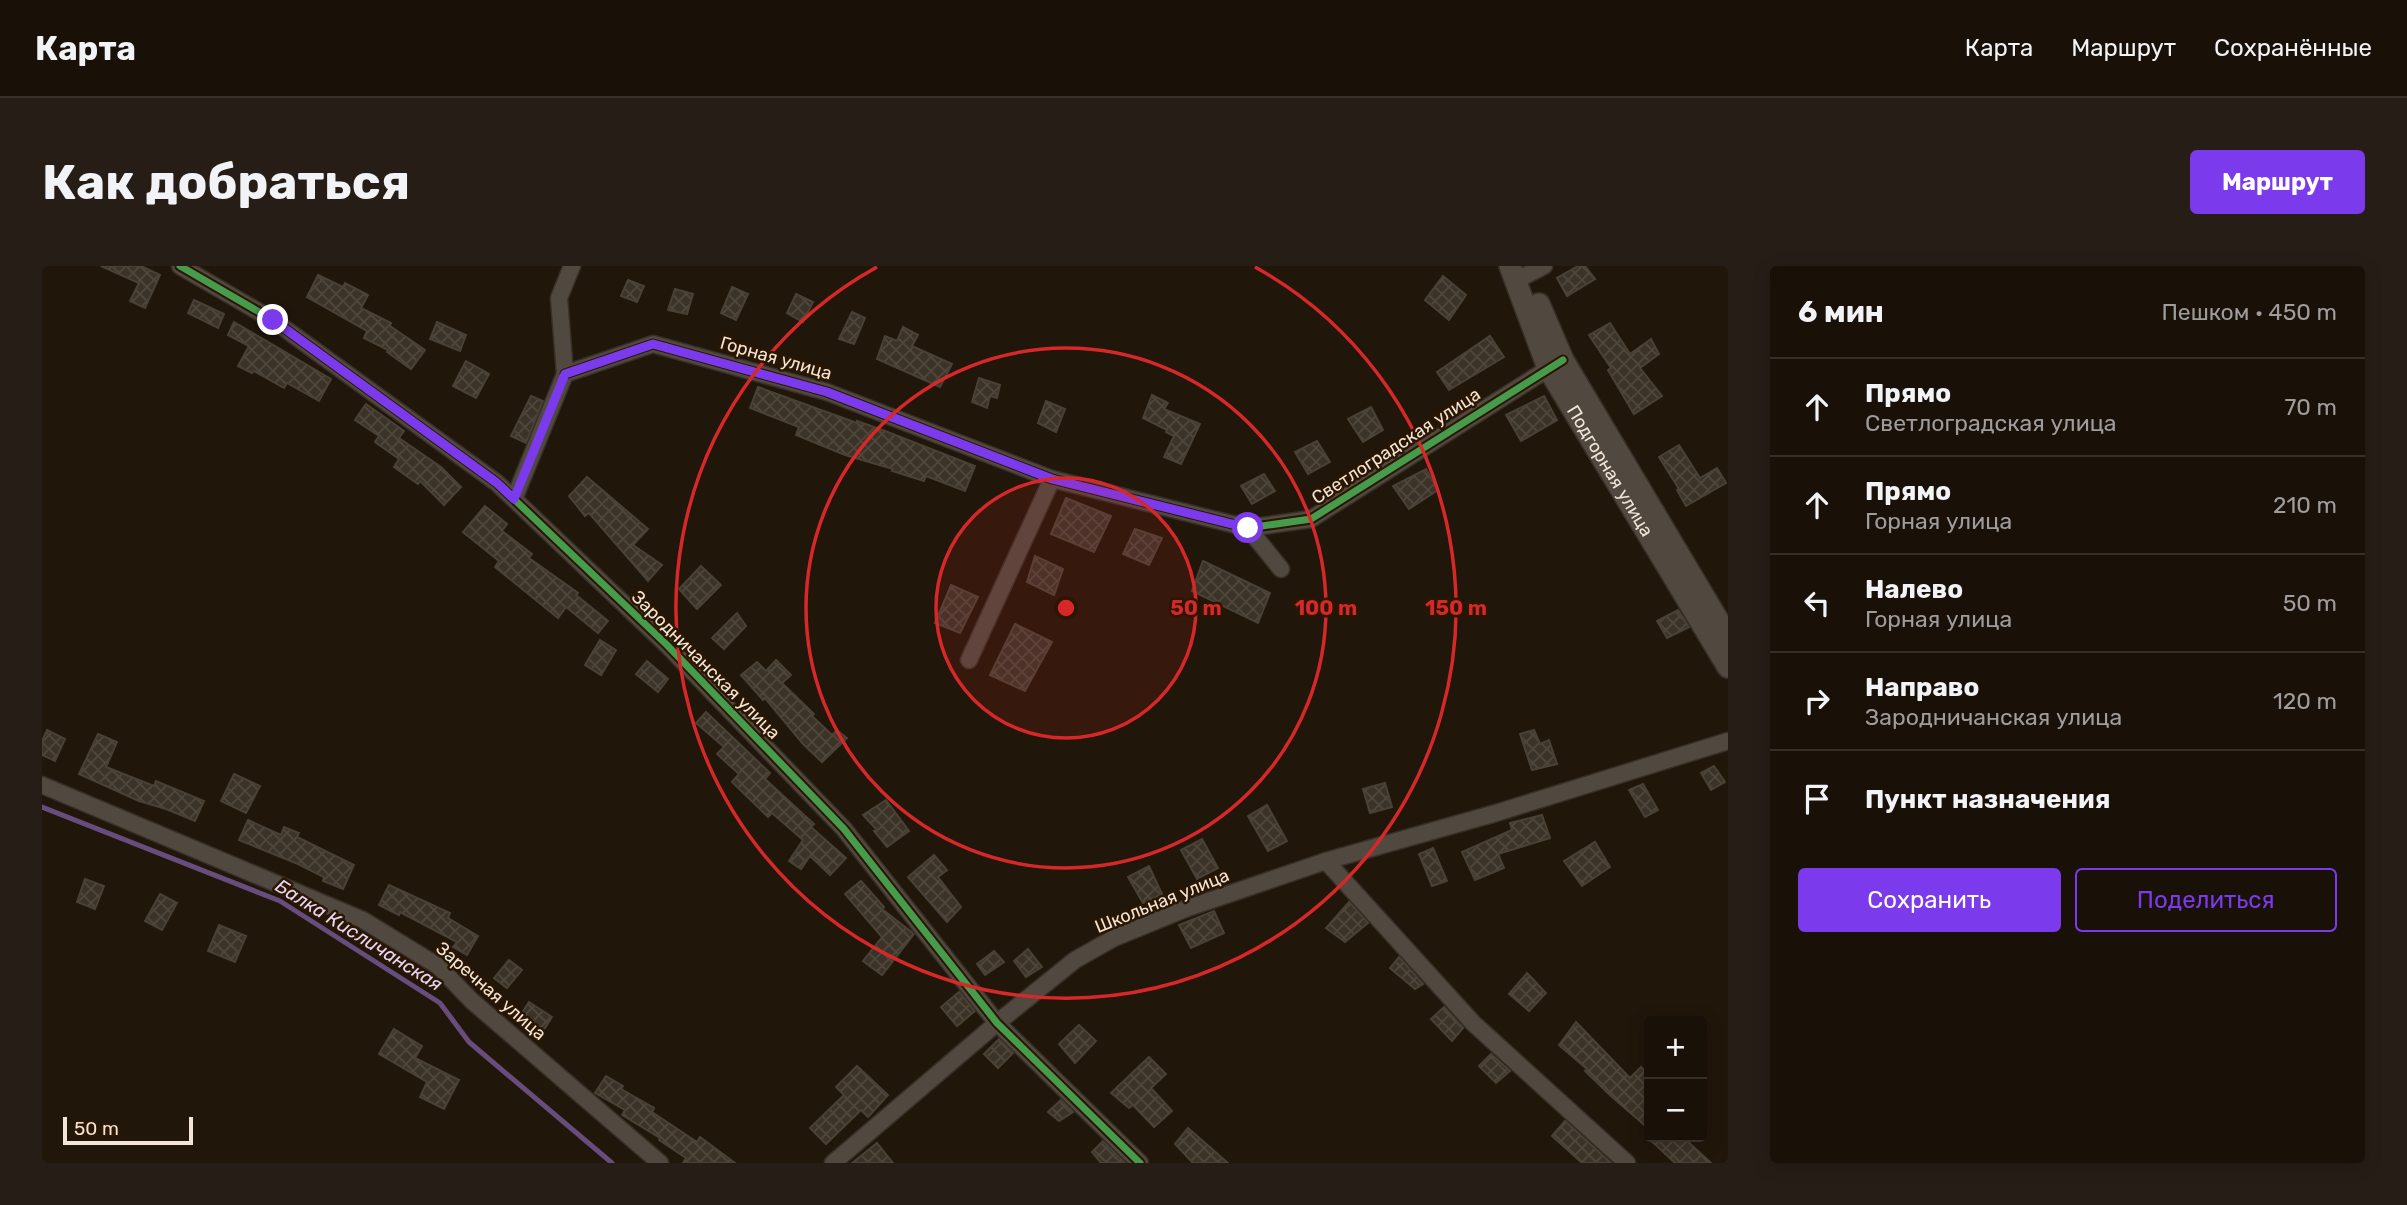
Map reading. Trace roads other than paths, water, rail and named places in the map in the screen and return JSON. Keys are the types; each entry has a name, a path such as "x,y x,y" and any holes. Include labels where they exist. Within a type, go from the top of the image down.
{"street":[{"name":"Зародничанская улица","path":"180,266 273,320 497,483 667,645 844,828 997,1023 1140,1163"},
{"path":"514,499 565,374 559,298 572,266"},
{"path":"1524,271 1556,364"},
{"name":"Горная улица","path":"565,374 653,344 827,392 1052,479 1073,484"},
{"name":"Светлоградская улица","path":"1073,484 1248,528 1311,519 1556,364"},
{"name":"Подгорная улица","path":"1556,364 1728,637"},
{"name":"Подгорная улица","path":"1556,364 1728,667"},
{"path":"969,660 1052,479"},
{"path":"1248,528 1281,569"},
{"name":"Школьная улица","path":"832,1163 1075,960 1114,938 1185,909 1326,861 1496,814 1728,741"},
{"name":"Заречная улица","path":"42,785 363,920 428,959 472,1001 660,1163"},
{"path":"1326,861 1474,1023 1627,1163"}],"waterway":[{"name":"Балка Кисличанская","path":"42,807 280,901 440,1003 469,1042 612,1163"}]}
